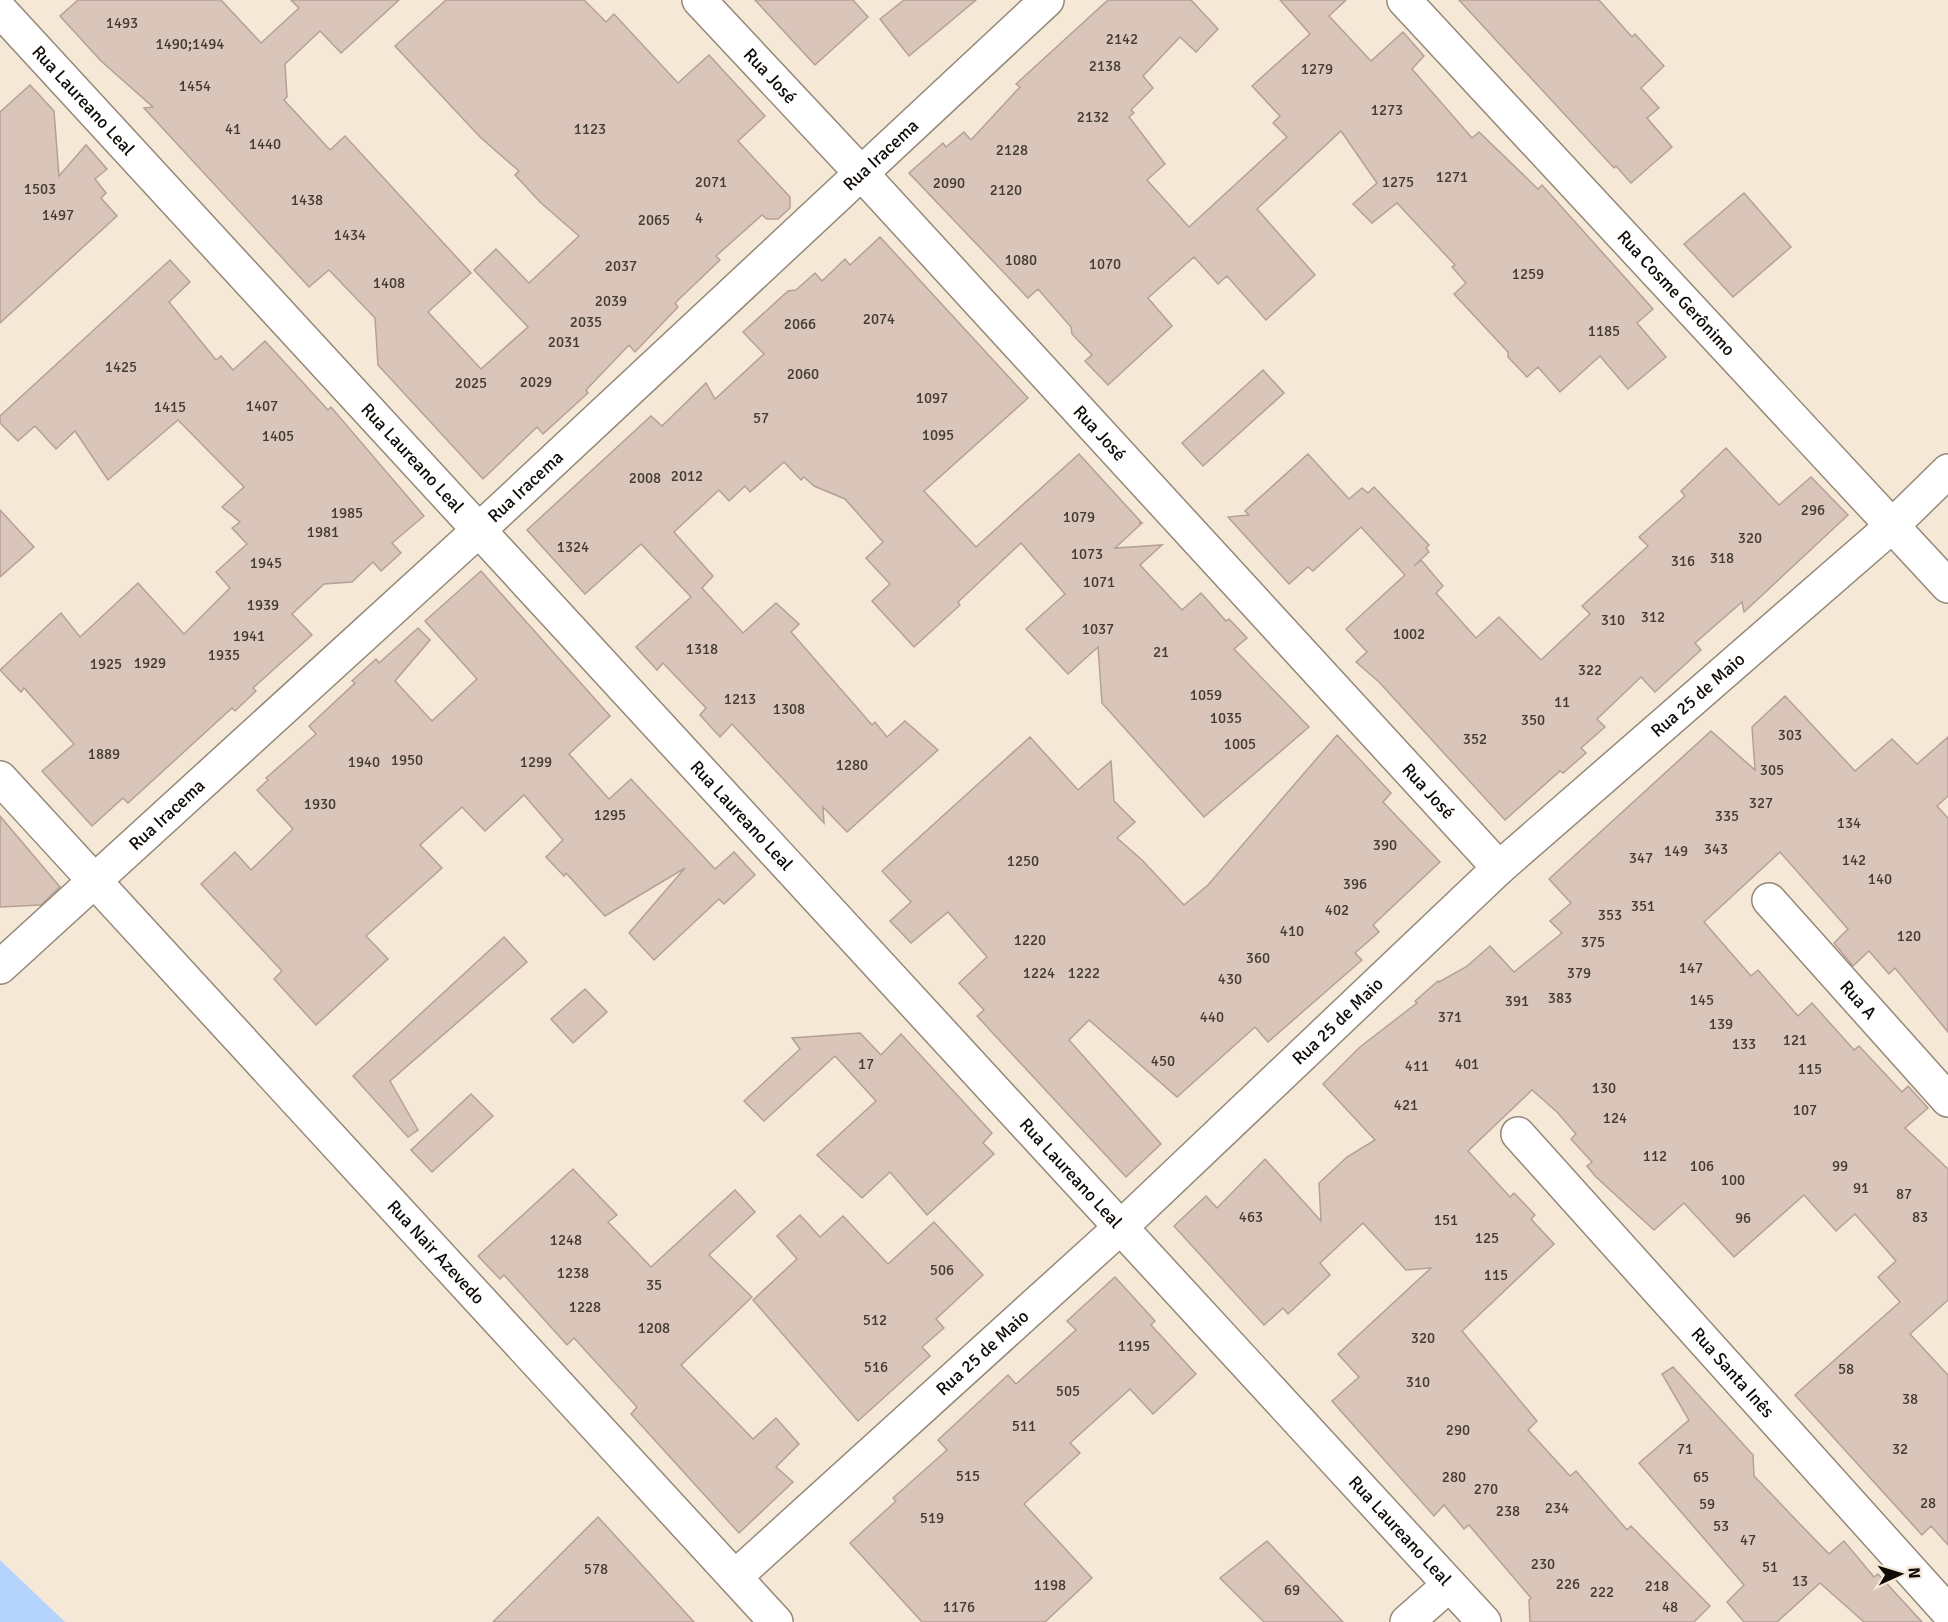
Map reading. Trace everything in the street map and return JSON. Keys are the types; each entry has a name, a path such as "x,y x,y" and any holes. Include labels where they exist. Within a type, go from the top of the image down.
{"street":[{"name":"Rua José","path":"699,0 861,173 1498,868"},
{"name":"Rua Iracema","path":"0,967 480,529 1047,0"},
{"name":"Rua Cosme Gerônimo","path":"1404,0 1948,586"},
{"name":"Rua Laureano Leal","path":"0,10 1122,1226 1484,1622"},
{"name":"Rua 25 de Maio","path":"735,1577 1122,1226 1498,868 1892,526 1948,471"},
{"name":"Rua Nair Azevedo","path":"0,778 776,1622"},
{"name":"Rua A","path":"1769,900 1948,1100"},
{"name":"Rua Santa Inês","path":"1518,1134 1948,1612"},
{"path":"1407,1622 1449,1585"}],"water":[{"path":"0,1560 65,1622 0,1622"}],"building":[{"path":"78,0 221,0 261,43 299,8 291,0 399,0 341,53 320,31 285,64 287,97 284,100 330,150 345,136 471,273 428,312 481,369 528,327 474,270 496,249 529,283 579,236 541,203 515,175 519,171 480,137 395,46 446,0 584,0 606,22 614,14 678,83 709,55 765,116 738,141 790,197 790,208 778,219 767,219 762,215 716,256 720,260 675,303 678,307 635,352 629,345 586,390 588,393 543,434 537,427 483,479 378,365 375,318 329,270 309,287 144,108 153,107 101,61 60,16"},
{"path":"755,0 853,0 868,17 815,65"},
{"path":"904,0 976,0 909,56 880,19"},
{"path":"1108,0 1191,0 1218,29 1196,52 1180,37 1143,76 1153,88 1131,110 1134,113 1129,117 1165,164 1147,180 1189,227 1287,137 1273,123 1280,116 1252,86 1310,34 1280,0 1346,0 1329,16 1371,61 1403,32 1424,56 1412,69 1472,138 1479,132 1538,189 1542,185 1653,309 1637,323 1666,357 1628,389 1600,356 1560,392 1538,367 1527,377 1508,357 1508,352 1454,294 1466,283 1452,267 1455,265 1397,203 1372,223 1353,204 1377,183 1341,131 1257,209 1315,275 1266,320 1227,276 1218,284 1194,257 1148,298 1172,326 1108,385 1085,361 1092,355 1072,334 1071,327 1038,289 1028,298 909,173 943,143 946,147 964,132 971,140 1020,87 1016,84"},
{"path":"1459,0 1599,0 1632,37 1635,34 1664,66 1641,88 1659,108 1647,118 1672,147 1631,183 1616,166 1614,168"},
{"path":"30,85 54,111 59,176 86,145 107,169 95,179 106,193 101,198 117,216 0,323 0,112"},
{"path":"1744,193 1791,247 1733,297 1684,244"},
{"path":"880,237 1028,398 924,491 976,547 1079,454 1141,522 1139,523 1142,523 1115,548 1162,545 1140,565 1182,610 1201,593 1226,621 1229,619 1247,638 1234,649 1309,727 1204,817 1102,703 1098,647 1068,674 1026,629 1065,594 1021,543 958,602 960,605 914,647 872,601 890,584 866,558 883,542 845,499 814,486 804,477 801,480 784,462 750,492 745,486 729,501 719,490 674,532 713,576 702,588 743,633 776,603 799,624 791,632 872,725 875,722 887,737 905,721 938,750 847,832 823,807 824,823 732,724 720,737 700,715 706,708 663,663 657,670 636,647 691,597 641,544 585,594 527,530 651,416 662,426 706,383 715,399 764,354 743,332 788,291 796,290 815,273 822,281 845,259 850,265"},
{"path":"170,260 190,282 169,302 216,360 221,356 233,370 265,341 328,410 331,407 424,516 392,543 401,553 381,571 373,562 352,582 324,584 292,614 312,635 253,688 256,691 235,711 232,708 128,803 123,798 92,826 42,771 74,744 24,688 21,692 0,670 61,613 80,637 138,583 184,634 230,588 216,572 247,544 232,528 240,522 222,507 244,487 178,420 108,480 75,431 56,449 35,426 18,441 0,423 0,416"},
{"path":"1263,370 1284,393 1203,466 1182,443"},
{"path":"1726,448 1779,505 1811,477 1848,515 1744,612 1742,602 1695,643 1701,650 1655,692 1641,677 1597,719 1605,727 1581,748 1586,753 1563,773 1560,771 1505,820 1379,682 1356,662 1367,652 1346,629 1405,575 1361,527 1313,571 1308,567 1289,584 1228,517 1249,515 1245,511 1308,454 1349,499 1362,488 1368,493 1374,487 1429,545 1426,548 1429,552 1414,566 1421,560 1443,586 1436,593 1476,638 1499,617 1541,660 1590,614 1582,606 1648,546 1639,537 1685,496 1681,491"},
{"path":"0,510 34,547 0,577"},
{"path":"481,571 610,716 569,754 609,799 631,779 715,869 734,852 755,875 724,904 719,899 654,960 629,933 685,868 605,916 566,873 564,876 546,857 563,840 524,795 485,831 462,807 420,845 442,868 366,936 388,959 316,1025 274,979 282,971 201,884 235,852 251,870 293,829 257,790 268,780 266,778 316,734 309,726 355,683 352,681 376,659 379,663 418,628 430,640 395,681 432,721 477,679 425,621"},
{"path":"1785,696 1855,771 1892,739 1917,764 1948,737 1948,796 1937,806 1948,818 1948,1032 1895,968 1889,974 1869,951 1853,966 1834,943 1848,929 1780,852 1704,922 1751,976 1758,970 1798,1016 1812,1003 1854,1050 1859,1046 1902,1092 1908,1086 1928,1108 1905,1128 1948,1169 1948,1300 1910,1334 1948,1375 1948,1545 1931,1526 1922,1535 1795,1395 1900,1302 1878,1277 1896,1261 1855,1214 1836,1231 1804,1195 1734,1257 1684,1203 1654,1230 1596,1177 1587,1166 1592,1162 1571,1139 1576,1134 1557,1112 1532,1090 1468,1151 1510,1197 1514,1193 1535,1215 1531,1219 1554,1244 1462,1331 1537,1421 1528,1430 1570,1476 1576,1471 1627,1530 1631,1526 1710,1606 1694,1622 1530,1622 1529,1600 1531,1598 1469,1525 1464,1529 1444,1505 1434,1516 1332,1401 1359,1377 1338,1354 1431,1268 1406,1270 1363,1223 1320,1263 1330,1275 1288,1314 1283,1308 1264,1325 1174,1226 1206,1196 1217,1208 1265,1159 1321,1221 1319,1183 1347,1157 1375,1140 1323,1084 1360,1047 1417,1003 1415,1001 1438,981 1466,967 1490,946 1514,972 1562,933 1550,921 1571,903 1549,879 1711,731 1755,770 1752,727"},
{"path":"1337,735 1391,793 1383,802 1440,862 1373,925 1379,932 1355,953 1362,960 1268,1042 1255,1027 1177,1097 1089,1020 1069,1040 1161,1144 1126,1177 977,1016 984,1010 959,983 987,957 948,912 911,943 890,921 911,902 882,871 1030,737 1078,790 1111,761 1114,801 1135,822 1117,838 1142,860 1184,905 1208,885"},
{"path":"0,816 60,887 41,905 0,907"},
{"path":"504,937 527,962 390,1081 418,1130 408,1137 353,1076"},
{"path":"585,989 607,1012 573,1043 551,1019"},
{"path":"860,1033 881,1055 901,1034 992,1133 983,1143 994,1154 927,1215 890,1172 862,1198 817,1155 876,1101 835,1056 764,1121 744,1101 800,1049 792,1038"},
{"path":"471,1094 493,1116 432,1172 411,1150"},
{"path":"573,1169 617,1215 608,1222 651,1267 735,1190 755,1212 709,1255 752,1297 681,1365 753,1439 776,1418 799,1444 776,1467 793,1482 739,1533 631,1414 637,1407 574,1338 567,1345 504,1275 500,1279 478,1256"},
{"path":"800,1215 820,1237 843,1216 888,1264 934,1222 983,1275 936,1319 944,1328 922,1347 930,1356 858,1421 753,1300 797,1259 777,1236"},
{"path":"1115,1277 1155,1321 1151,1325 1196,1374 1153,1414 1130,1389 1070,1443 1080,1453 1024,1504 1092,1578 1045,1622 922,1622 850,1543 896,1501 893,1498 947,1450 938,1440 1008,1375 1016,1384 1076,1330 1067,1321"},
{"path":"1673,1367 1753,1455 1754,1476 1829,1554 1844,1541 1874,1577 1878,1574 1922,1622 1864,1622 1820,1583 1777,1622 1744,1622 1727,1602 1744,1585 1639,1463 1689,1420 1662,1374"},
{"path":"598,1517 694,1622 493,1622"},
{"path":"1267,1541 1343,1622 1264,1622 1220,1578"}]}
